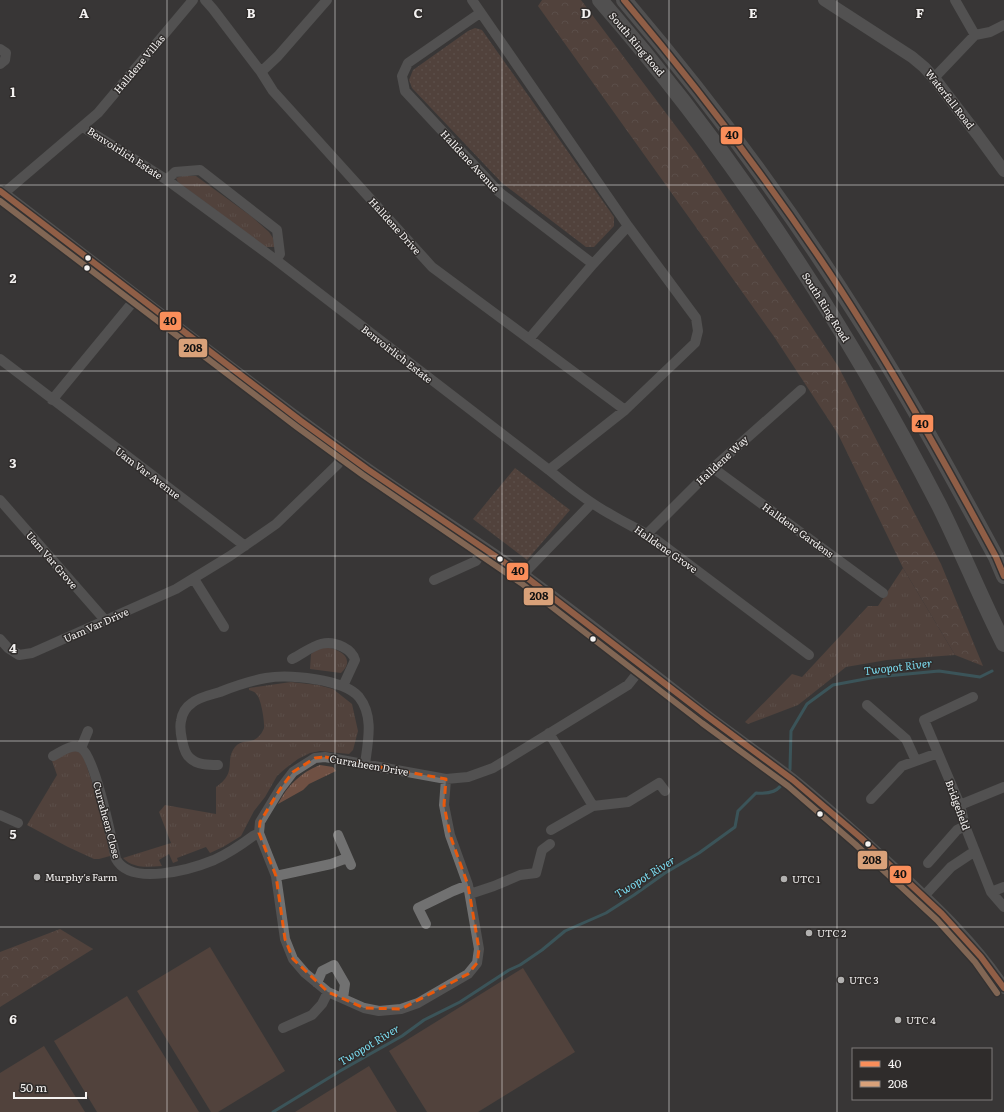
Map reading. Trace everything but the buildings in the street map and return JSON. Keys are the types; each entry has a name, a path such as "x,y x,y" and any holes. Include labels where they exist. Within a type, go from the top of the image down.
{"highway":[{"name":"South Ring Road","path":"600,0 634,39 679,95 736,171 782,238 836,322 884,404 940,507 1004,644"},
{"name":"South Ring Road","path":"624,0 710,104 829,272 859,318 910,403 996,557 1004,576"},
{"path":"996,557 1004,572"},
{"path":"994,625 1004,651"}],"street":[{"name":"Halldene Villas","path":"2,192 98,113 193,0"},
{"name":"Halldene Drive","path":"205,0 213,8 273,91 432,267 625,410"},
{"path":"260,72 278,56 327,0"},
{"path":"472,0 628,226 696,318 698,331 695,343 625,410 550,470"},
{"name":"Waterfall Road","path":"824,0 912,57 924,67 934,78 1004,171"},
{"path":"955,0 975,35"},
{"name":"Halldene Avenue","path":"480,13 408,63 402,76 405,91 499,192 593,264"},
{"path":"934,78 975,35 990,32 1004,25"},
{"path":"0,49 6,53 5,60 0,64"},
{"name":"Benvoirlich Estate","path":"83,126 167,180 276,260 519,448"},
{"name":"Benvoirlich Estate","path":"167,180 175,172 200,170 277,230 280,254 276,260"},
{"path":"2,192 137,297 346,454 524,576 792,779 879,854 924,896 970,943 992,970 1004,988"},
{"path":"529,339 593,264 628,226"},
{"path":"52,400 137,297"},
{"name":"Uam Var Avenue","path":"2,365 52,400 245,546"},
{"name":"Halldene Way","path":"647,534 713,468 801,390"},
{"name":"Halldene Grove","path":"519,448 592,503 647,534 667,548 809,655"},
{"name":"Uam Var Drive","path":"0,639 8,648 18,655 32,654 176,589 245,546 276,524 337,466 346,454"},
{"name":"Halldene Gardens","path":"713,468 883,593"},
{"name":"Uam Var Grove","path":"0,500 105,620"},
{"path":"524,576 528,569 592,503"},
{"path":"434,580 476,561 484,549"},
{"path":"194,579 224,627"},
{"path":"292,659 316,645 323,643 330,642 349,650 354,656 355,660 343,686"},
{"name":"Curraheen Drive","path":"260,833 260,822 280,789 293,772 315,758 325,757 446,779 468,777 493,768 628,685 643,666"},
{"path":"218,765 202,764 193,760 185,753 181,722 187,707 198,699 244,683 268,677 322,680 343,686 358,696 367,712 369,730 365,764"},
{"name":"Bridgefield","path":"973,697 924,720 960,806 965,826 990,892"},
{"path":"867,705 906,739 916,761"},
{"path":"53,756 71,747 81,748 88,731"},
{"path":"549,733 593,806"},
{"name":"Curraheen Close","path":"81,748 86,754 95,777 116,859 121,866 128,870 152,874 190,869 215,859 260,833"},
{"path":"871,799 902,766 938,753"},
{"path":"260,833 276,876 285,939 293,959 305,973 328,992 364,1008 379,1011 401,1009 418,1003 468,974 477,963 479,948 469,889 450,835 445,813 444,805 446,779"},
{"path":"551,830 593,806 628,802 659,783 665,791"},
{"path":"960,806 1004,787"},
{"path":"0,815 18,823"},
{"path":"928,863 957,830 965,826"},
{"path":"276,876 292,871 349,861 338,835"},
{"path":"426,924 418,908 453,891 494,886 520,875 536,873 542,850 550,844"},
{"path":"924,896 950,867 975,851"},
{"path":"1004,887 990,892 1004,907"},
{"path":"317,983 322,971 334,964 345,984 344,998"},
{"path":"283,1028 312,1015 322,1004 328,992"}],"highlighted area":[{"path":"325,757 446,779 444,805 450,835 468,885 479,949 477,963 468,974 401,1009 364,1008 328,992 293,959 285,939 276,876 259,833 260,822 280,789 293,772 315,758"}],"green space":[{"path":"542,0 581,0 696,153 838,366 941,564 983,666 955,655 903,568 838,434 775,338 538,6"},
{"path":"475,28 482,30 614,217 614,226 594,247 586,247 502,183 412,88 409,80 413,70 468,31"},
{"path":"182,176 196,176 251,216 269,232 273,238 275,247 265,247 178,182 176,178"},
{"path":"515,468 570,510 527,560 473,519"},
{"path":"903,568 955,655 887,660 846,667 798,705 748,724 745,722 792,674 802,677 868,606 878,606"},
{"path":"321,647 327,647 343,654 347,662 346,667 341,673 310,669 311,654"},
{"path":"291,682 318,685 333,689 352,704 358,731 353,750 349,754 320,751 310,753 298,759 277,776 265,797 254,811 241,836 223,847 210,853 206,847 177,858 178,861 173,863 169,854 159,860 162,866 136,866 127,862 123,858 171,843 159,812 165,805 216,814 216,787 223,782 227,776 232,752 240,743 257,738 264,728 260,701 256,694 249,690 249,688"},
{"path":"71,750 76,750 83,755 97,797 110,856 94,859 27,825 57,775 52,761"},
{"path":"320,765 333,767 336,771 309,784 303,790 278,804 295,780"},
{"path":"60,929 93,949 0,1007 0,952"},
{"path":"210,947 285,1071 218,1112 211,1112 137,991"},
{"path":"523,968 575,1052 478,1112 427,1112 389,1051"},
{"path":"127,996 199,1112 97,1112 54,1041"},
{"path":"44,1046 85,1112 0,1112 0,1073"},
{"path":"369,1066 397,1112 295,1112"}],"waterway":[{"name":"Twopot River","path":"789,772 791,731 807,704 833,685 876,677 939,671 980,677 992,671"},
{"name":"Twopot River","path":"273,1112 340,1071 402,1036 424,1020 460,1002 509,970 520,965 542,950 565,931 606,913 665,873 699,853 735,827 738,811 756,793 774,791 780,787 785,779"}],"transit line":[{"name":"40","path":"624,0 731,134 807,239 831,275 875,344 957,485 996,557 1004,576"},
{"name":"40","path":"0,191 301,421 367,469 526,577 793,780 861,838 942,914 981,957 1004,988"},
{"name":"208","path":"0,201 297,427 363,475 521,583 702,723 788,786 855,844 937,920 975,962 997,993"}],"place":[{"name":"Murphy's Farm","path":"37,877"},
{"name":"UTC 1","path":"784,879"},
{"name":"UTC 2","path":"809,933"},
{"name":"UTC 3","path":"841,980"},
{"name":"UTC 4","path":"898,1020"}]}
